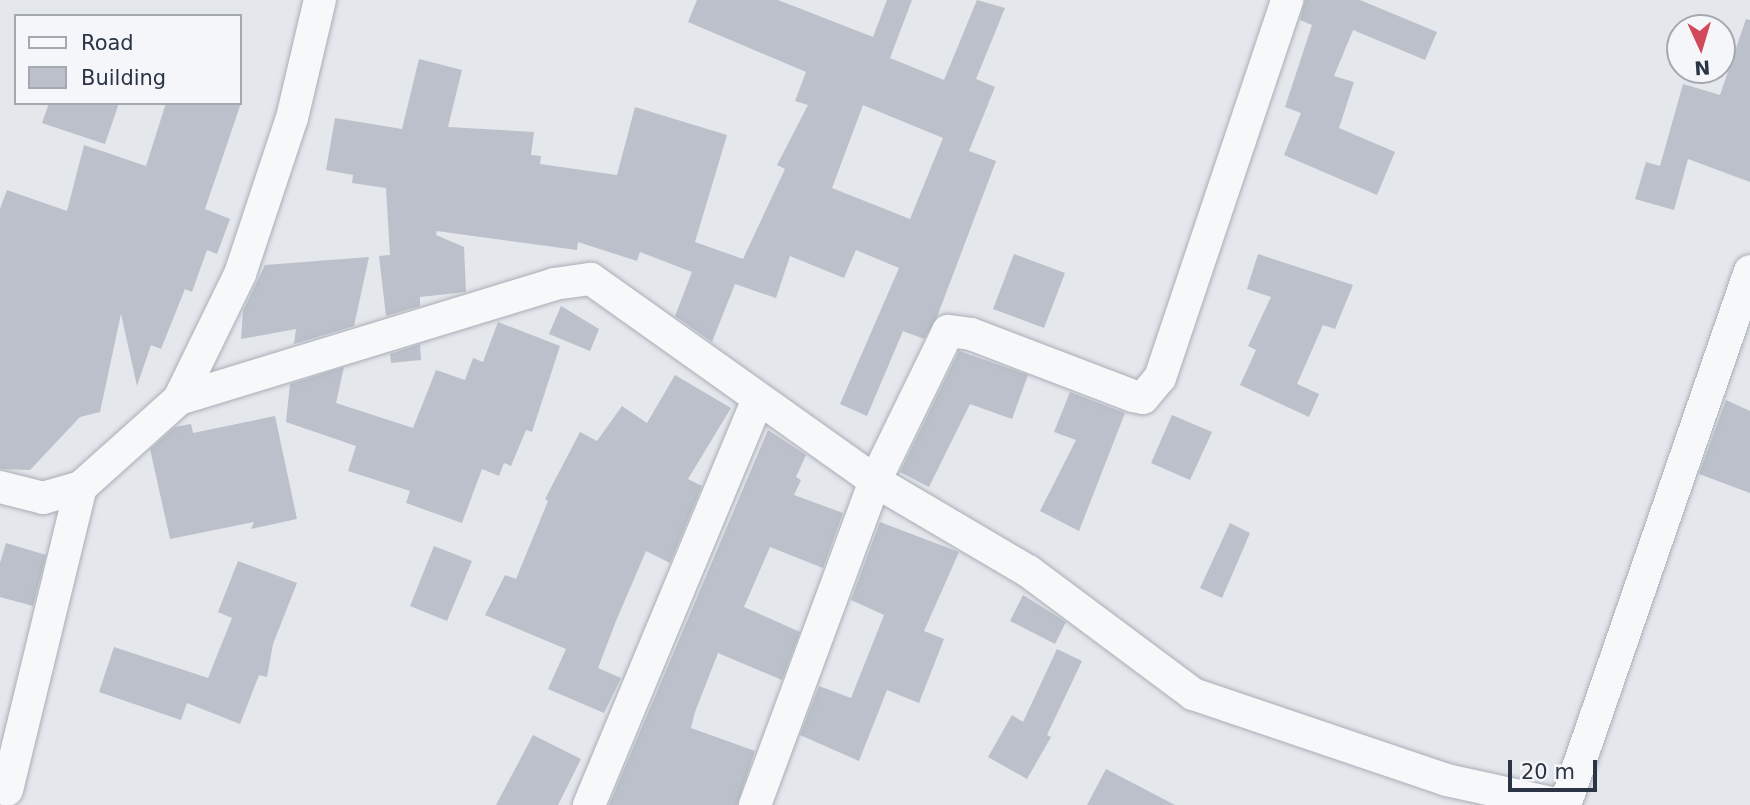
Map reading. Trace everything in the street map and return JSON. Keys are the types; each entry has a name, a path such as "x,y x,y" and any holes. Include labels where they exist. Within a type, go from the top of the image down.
{"street":[{"path":"0,487 43,498 81,486 178,399 240,274 292,118 320,0"},
{"path":"755,805 875,481 948,331 971,334 1133,397 1143,398 1151,391 1160,377 1287,0"},
{"path":"178,399 554,284 591,279 617,293 758,400 875,481 1028,571 1193,694 1447,780 1563,805 1750,271"},
{"path":"589,805 758,400"},
{"path":"7,790 81,486"}],"building":[{"path":"697,0 778,0 873,37 887,0 912,0 890,58 944,80 977,0 1005,8 976,79 995,87 969,151 996,161 937,317 924,339 903,331 867,416 840,404 899,268 856,250 844,278 790,256 776,298 735,284 712,342 675,316 692,272 640,252 637,261 578,242 577,250 437,231 436,235 464,247 466,292 420,297 420,306 386,316 379,256 390,255 386,188 352,183 353,175 326,170 335,118 402,129 419,59 462,70 448,127 534,132 531,155 541,156 540,164 617,175 635,107 727,135 695,242 743,259 785,169 777,165 808,105 795,101 806,72 688,22","holes":["863,105 943,138 910,219 832,188"]},
{"path":"1305,0 1360,0 1437,32 1425,60 1353,30 1334,76 1354,82 1339,128 1395,152 1377,195 1284,155 1301,113 1285,107 1312,25 1300,20"},
{"path":"1746,19 1750,20 1750,182 1688,159 1674,210 1635,199 1646,162 1660,166 1683,84 1720,95 1724,84 1736,84 1736,48"},
{"path":"48,105 118,105 105,144 42,123"},
{"path":"165,105 240,105 205,209 230,219 217,254 207,250 192,292 185,289 161,349 151,345 137,386 121,314 100,412 80,417 30,470 0,469 0,209 7,190 67,211 84,145 146,166"},
{"path":"1014,254 1065,273 1044,328 993,309"},
{"path":"1258,254 1353,285 1335,329 1323,325 1297,384 1319,394 1309,417 1240,385 1256,350 1248,346 1271,297 1247,289"},
{"path":"369,257 354,326 294,344 296,329 241,339 243,311 265,265"},
{"path":"561,306 599,329 590,351 549,334"},
{"path":"498,322 560,346 532,432 526,430 511,466 504,463 499,476 482,469 462,523 406,503 410,491 348,471 356,446 286,422 290,384 344,367 336,403 413,428 436,370 465,380 473,358 483,362"},
{"path":"420,344 421,360 391,363 390,354"},
{"path":"959,351 1028,375 1012,419 970,404 929,487 900,472"},
{"path":"675,375 731,408 688,479 702,486 670,563 646,551 616,621 598,668 621,678 604,713 548,689 566,649 485,615 505,575 516,579 548,501 545,499 580,432 597,441 622,406 647,423"},
{"path":"1070,392 1125,413 1079,531 1040,511 1076,440 1054,432"},
{"path":"1726,400 1750,411 1750,493 1699,474"},
{"path":"1172,415 1212,432 1190,480 1151,463"},
{"path":"275,416 297,519 251,529 254,522 170,539 150,449 175,427 191,424 193,433"},
{"path":"768,430 806,455 796,477 801,480 794,495 843,513 823,568 770,547 744,607 800,632 782,680 718,653 695,712 691,728 755,751 737,805 609,805"},
{"path":"880,522 959,552 924,631 944,639 919,703 887,690 859,761 800,735 819,686 851,698 884,615 851,600"},
{"path":"1230,523 1250,533 1222,598 1200,588"},
{"path":"6,543 46,555 33,606 0,597 0,563"},
{"path":"434,546 472,561 447,621 410,606"},
{"path":"238,561 297,583 273,644 267,677 259,675 240,724 187,703 181,720 99,692 114,647 208,678 232,618 218,612"},
{"path":"1023,595 1066,622 1055,644 1010,621"},
{"path":"1057,649 1082,661 1047,735 1051,737 1027,779 988,757 1012,715 1023,722"},
{"path":"533,735 581,759 558,805 496,805"},
{"path":"1106,769 1175,805 1087,805"}]}
